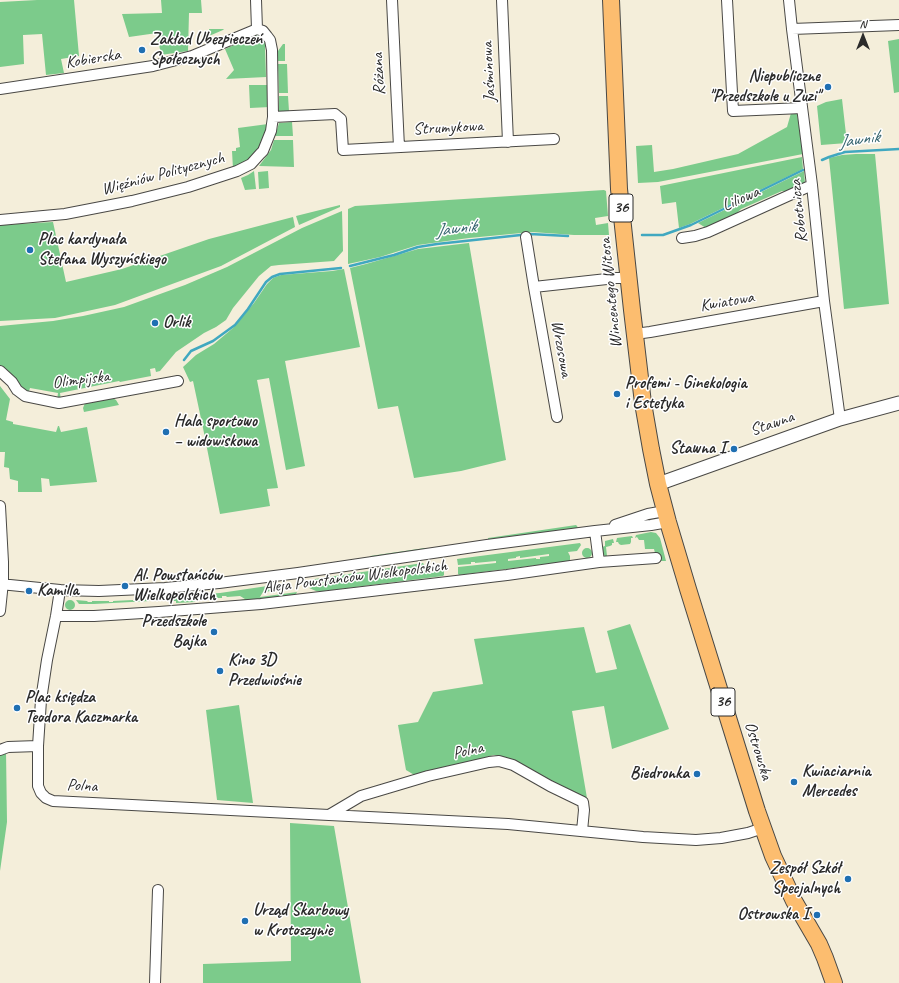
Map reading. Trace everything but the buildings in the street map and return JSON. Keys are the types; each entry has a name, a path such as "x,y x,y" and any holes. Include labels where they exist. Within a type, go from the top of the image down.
{"main road":[{"name":"Wincentego Witosa","path":"611,0 618,180 643,403 650,449 658,484"},
{"name":"Ostrowska","path":"658,484 666,517 763,828 780,872 810,931 819,944 834,983"},
{"name":"Ostrowska","path":"810,931 821,968 822,983"}],"street":[{"path":"256,0 257,29"},
{"name":"Różana","path":"392,0 399,147"},
{"name":"Jaśminowa","path":"502,0 508,142"},
{"path":"728,0 733,111 802,108"},
{"name":"Robotnicza","path":"790,0 792,29 812,186 824,301 840,419"},
{"path":"792,29 899,25"},
{"name":"Kobierska","path":"0,89 153,66 192,56 257,29"},
{"name":"Więźniów Politycznych","path":"0,220 65,214 132,201 188,187 237,171 251,164 260,154 271,131 273,117 272,50 270,40 263,31 257,29"},
{"name":"Strumykowa","path":"273,117 335,114 341,119 342,150 554,139"},
{"name":"Liliowa","path":"682,238 708,232 812,186"},
{"name":"Wrzosowa","path":"526,237 557,417"},
{"path":"534,286 628,278"},
{"name":"Kwiatowa","path":"635,334 824,301"},
{"name":"Olimpijska","path":"0,371 12,382 17,390 25,396 56,403 178,381"},
{"name":"Stawna","path":"658,484 840,419 899,404"},
{"path":"0,506 3,562 0,611"},
{"name":"Aleja Powstańców Wielkopolskich","path":"2,584 60,590 98,591 157,589 219,583 595,531 638,517 666,517"},
{"path":"595,531 599,562"},
{"name":"Aleja Powstańców Wielkopolskich","path":"56,616 137,614 261,604 599,562 656,558"},
{"name":"Polna","path":"60,590 40,700 38,786 41,793 46,798 53,800 508,824 643,838 696,840 721,838 763,828"},
{"path":"0,750 8,747 38,746"},
{"name":"Polna","path":"329,815 361,796 428,776 499,761 513,765 550,786 583,802 584,810 582,831"},
{"path":"155,983 158,890"}],"green space":[{"path":"74,0 79,56 61,59 64,73 46,75 42,34 23,35 24,64 0,67 0,2"},
{"path":"161,0 201,0 202,13 189,13 188,51 161,55 157,33 129,37 122,14 162,13"},
{"path":"209,29 224,29 209,36"},
{"path":"255,34 260,35 268,46 265,47 266,77 226,79 234,70 225,49 255,36"},
{"path":"899,39 899,92 894,93 888,41"},
{"path":"283,44 285,44 285,61 278,61 278,51"},
{"path":"278,64 287,64 288,93 279,93"},
{"path":"249,85 269,85 270,107 250,108"},
{"path":"279,96 288,96 289,111 279,111"},
{"path":"842,99 847,143 821,145 817,106 826,102"},
{"path":"791,113 797,113 803,154 658,182 638,183 636,146 652,145 654,172 673,169 738,154 787,127"},
{"path":"292,122 293,136 275,136 279,123"},
{"path":"268,124 264,141 253,158 233,169 232,151 236,151 236,148 240,147 238,128"},
{"path":"274,140 293,140 294,167 259,166 271,150"},
{"path":"856,154 875,154 889,304 844,309 829,158"},
{"path":"802,157 803,169 679,228 676,202 662,204 660,186"},
{"path":"254,171 256,189 245,190 241,178"},
{"path":"268,171 269,188 259,189 258,172"},
{"path":"804,171 805,184 789,192 782,191 741,209 736,214 706,228 698,223"},
{"path":"606,191 608,216 595,218 596,225 608,223 609,235 574,235 532,232 469,238 418,245 380,257 348,264 348,209 355,206"},
{"path":"340,205 340,207 299,225 296,216"},
{"path":"342,211 343,251 334,261 271,266 259,276 233,308 226,320 176,352 160,371 156,372 155,368 150,369 151,376 60,393 61,400 57,400 58,393 30,388 28,394 24,392 18,383 0,366 0,326 53,321 124,307 185,285 227,267 302,228"},
{"path":"293,217 295,227 221,266 115,305 55,318 0,321 0,225 53,222 66,282 122,269 209,239"},
{"path":"469,243 506,460 461,471 414,478 398,406 378,409 350,268 418,249"},
{"path":"344,269 360,347 285,361 305,466 286,470 269,378 257,380 278,488 267,489 270,506 220,514 193,381 190,382 183,367 196,355 214,344 233,328 273,278 281,275"},
{"path":"0,386 10,399 6,420 13,422 13,424 56,432 58,426 61,432 87,427 97,482 50,486 49,479 41,478 42,492 18,492 18,481 10,479 9,468 4,467 5,452 0,452"},
{"path":"111,397 116,400 119,405 84,412 83,408 85,403"},
{"path":"576,525 578,528 490,541 488,540 488,538"},
{"path":"651,532 656,533 660,538 666,561 659,561 654,549 645,549 644,540 639,540 637,537 635,538 636,535"},
{"path":"632,536 633,538 631,538 630,544 621,545 616,542 617,538"},
{"path":"613,539 614,543 606,547 607,556 605,556 603,554 602,547 605,546 605,541"},
{"path":"580,543 581,545 577,551 568,552 570,561 459,575 458,567 496,563 496,561 471,562 471,564 458,565 457,559","holes":["549,554 549,556 540,557 540,559 536,558 508,561 508,559 520,556 520,558"]},
{"path":"425,548 424,551 372,558 370,556"},
{"path":"585,548 589,548 591,549 591,557 585,558 582,555 582,551"},
{"path":"423,563 427,571 444,569 443,576 324,591 316,591 309,588 316,586 321,587 324,585 325,583 314,584 315,579","holes":["410,571 411,573 376,578 376,576 387,573 387,575"]},
{"path":"282,584 282,590 263,592 260,597 297,592 296,594 291,597 236,601 245,599 240,596 222,596 222,598 212,597 208,599 194,600 195,602 176,603 176,601 169,601 169,597 220,593"},
{"path":"147,599 150,601 94,604 79,604 76,600 88,602 113,602"},
{"path":"68,600 72,600 75,605 72,610 68,610 65,607 65,603"},
{"path":"630,624 669,729 612,749 604,706 572,711 587,798 551,782 518,762 494,755 416,776 406,770 398,725 418,722 433,692 483,684 474,639 584,627 596,673 617,669 607,631"},
{"path":"239,705 253,803 217,800 206,710"},
{"path":"6,751 7,822 0,871 0,753"},
{"path":"290,823 334,826 361,983 203,983 203,964 291,961"}],"waterway":[{"name":"Jawnik","path":"822,160 845,152 899,149"},
{"name":"Jawnik","path":"642,235 663,235 691,225 803,170"},
{"name":"Jawnik","path":"350,266 394,255 418,247 437,244 530,234 568,236"},
{"name":"Jawnik","path":"184,360 191,351 213,341 235,325 266,282 272,277 280,274 341,268"}],"place":[{"name":"Zakład Ubezpieczeń Społecznych","path":"142,50"},
{"name":"Niepubliczne \"Przedszkole u Zuzi\"","path":"828,87"},
{"name":"Plac kardynała Stefana Wyszyńskiego","path":"30,250"},
{"name":"Orlik","path":"155,323"},
{"name":"Profemi - Ginekologia i Estetyka","path":"617,394"},
{"name":"Hala sportowo – widowiskowa","path":"166,432"},
{"name":"Stawna I","path":"734,449"},
{"name":"Al. Powstańców Wielkopolskich","path":"125,586"},
{"name":"Kamilla","path":"29,591"},
{"name":"Przedszkole Bajka","path":"214,632"},
{"name":"Kino 3D Przedwiośnie","path":"220,671"},
{"name":"Plac księdza Teodora Kaczmarka","path":"17,708"},
{"name":"Biedronka","path":"697,774"},
{"name":"Kwiaciarnia Mercedes","path":"794,782"},
{"name":"Zespół Szkół Specjalnych","path":"848,879"},
{"name":"Ostrowska I","path":"817,915"},
{"name":"Urząd Skarbowy w Krotoszynie","path":"245,921"}]}
